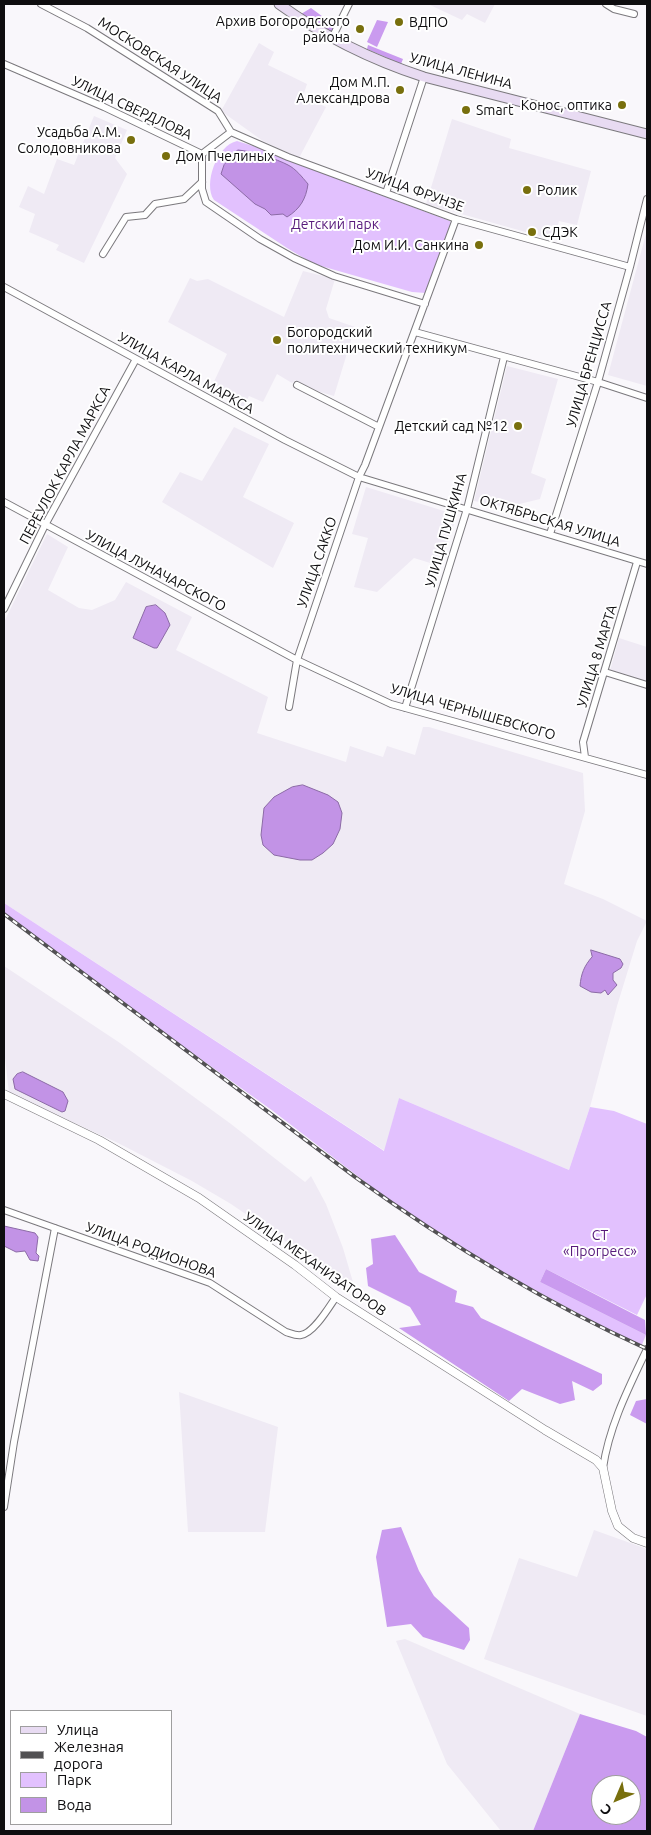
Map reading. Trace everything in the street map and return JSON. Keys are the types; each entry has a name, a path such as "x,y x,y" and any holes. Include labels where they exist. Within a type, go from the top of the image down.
{"main road":[{"name":"УЛИЦА ЛЕНИНА","path":"279,4 332,38 401,70 647,134"}],"street":[{"name":"МОСКОВСКАЯ УЛИЦА","path":"41,4 87,28 218,111 230,132"},
{"path":"332,38 349,4"},
{"path":"606,4 614,9 634,14"},
{"name":"УЛИЦА СВЕРДЛОВА","path":"4,64 104,107 202,154 202,182 206,202 260,240 294,258 341,278 426,304"},
{"path":"386,193 424,77"},
{"path":"202,154 230,132"},
{"name":"УЛИЦА ФРУНЗЕ","path":"230,132 288,157 456,220 630,267"},
{"path":"103,254 126,217 144,215 155,204 184,199 202,182"},
{"name":"УЛИЦА БРЕНЦИССА","path":"550,534 598,382 647,199"},
{"name":"УЛИЦА САККО","path":"289,707 297,660 359,476 426,304 456,220"},
{"name":"УЛИЦА КАРЛА МАРКСА","path":"4,287 285,440 359,476"},
{"path":"415,332 598,382 647,398"},
{"name":"УЛИЦА ПУШКИНА","path":"405,708 467,509 504,357"},
{"name":"ПЕРЕУЛОК КАРЛА МАРКСА","path":"4,609 45,525 136,359"},
{"path":"297,385 379,427"},
{"name":"ОКТЯБРЬСКАЯ УЛИЦА","path":"359,476 647,564"},
{"name":"УЛИЦА ЛУНАЧАРСКОГО","path":"4,502 297,660"},
{"name":"УЛИЦА 8 МАРТА","path":"585,757 583,742 638,562"},
{"name":"УЛИЦА ЧЕРНЫШЕВСКОГО","path":"297,660 391,704 647,774"},
{"path":"605,672 647,685"},
{"name":"УЛИЦА МЕХАНИЗАТОРОВ","path":"4,1094 99,1140 199,1198 295,1265 336,1297 537,1425 596,1460 603,1468"},
{"name":"УЛИЦА РОДИОНОВА","path":"4,1210 210,1283 286,1332 295,1335 309,1332 336,1297"},
{"path":"4,1507 14,1442 55,1228"},
{"path":"647,1349 623,1400 606,1445 603,1468 612,1511 618,1526 633,1538 647,1543"}],"shaded area":[{"path":"428,4 495,4 485,23 467,14 462,20"},
{"path":"311,8 334,25 332,33 301,14"},
{"path":"377,20 388,22 377,47 367,42"},
{"path":"259,43 274,52 268,65 307,84 303,96 326,107 299,158 263,141 221,111"},
{"path":"368,45 403,59 401,64 367,49"},
{"path":"94,116 127,130 115,158 127,174 84,263 56,250 59,245 29,232 35,214 19,207 28,186 44,194 57,159 74,165"},
{"path":"452,119 511,139 509,148 591,171 577,225 559,221 554,240 426,204"},
{"path":"647,230 647,386 608,375"},
{"name":"Богородский политехнический техникум","path":"303,271 335,279 326,309 329,318 355,327 334,396 317,391 295,380 292,383 277,374 263,402 249,396 243,407 210,390 227,354 168,322 190,278 197,281 208,279 284,317"},
{"name":"Детский сад №12","path":"507,366 558,379 531,473 546,479 540,499 507,507 474,501"},
{"path":"234,427 269,444 243,497 294,523 273,568 162,502 180,472 202,481"},
{"path":"366,487 457,515 440,566 414,558 377,592 354,587 368,538 352,534"},
{"path":"47,534 68,547 48,590 79,608 92,610 115,600 126,582 192,617 176,650 268,697 257,733 346,762 350,746 383,757 387,746 415,755 423,727 429,727 583,773 585,811 564,884 603,899 647,921 637,941 617,1006 590,1107 569,1170 399,1098 385,1151 4,903 4,622"},
{"path":"619,638 647,647 647,682 610,671"},
{"path":"4,966 120,1043 231,1124 305,1182 311,1176 326,1204 343,1248 355,1289 231,1204 192,1181 118,1143 9,1093 4,1049"},
{"path":"395,1235 419,1272 457,1291 455,1302 473,1307 481,1318 602,1374 602,1384 593,1391 572,1381 575,1400 560,1404 522,1389 509,1401 399,1328 421,1325 410,1307 368,1286 366,1268 373,1264 371,1239"},
{"path":"546,1269 645,1320 646,1335 540,1282"},
{"path":"179,1392 278,1427 265,1532 188,1532"},
{"path":"647,1399 647,1424 630,1415 636,1401"},
{"path":"401,1527 419,1571 434,1596 469,1628 470,1640 464,1650 423,1637 411,1624 387,1627 376,1557 382,1530"},
{"path":"594,1530 647,1549 647,1716 484,1659 519,1558 577,1577"},
{"path":"405,1639 580,1714 533,1831 501,1831 447,1764 396,1641"},
{"path":"580,1714 636,1731 647,1737 647,1831 533,1831"}],"green space":[{"name":"Детский парк","path":"237,141 276,153 327,175 450,221 451,224 426,293 412,292 314,264 214,200 210,185 214,166 223,150"},
{"name":"СТ «Прогресс»","path":"4,903 384,1151 399,1098 569,1170 590,1107 614,1111 647,1124 647,1294 637,1315 546,1269 540,1282 646,1335 641,1347 514,1279 412,1218 273,1111 113,996 4,913"}],"water":[{"path":"238,150 277,160 299,173 308,184 304,199 295,211 287,217 283,214 271,215 265,209 255,204 221,174 224,165"},
{"path":"156,605 165,613 170,625 157,648 154,648 133,638 146,607"},
{"path":"303,785 328,795 338,802 342,813 340,829 333,844 312,860 300,860 274,855 263,845 261,835 264,808 274,797 292,787"},
{"path":"591,950 620,959 623,964 621,968 613,973 613,980 617,985 608,995 605,990 601,993 591,992 580,986 583,970 592,957"},
{"path":"23,1072 63,1092 68,1101 65,1111 62,1112 15,1089 13,1079 17,1074"},
{"path":"4,1226 35,1233 38,1237 36,1253 39,1256 38,1261 30,1260 25,1251 16,1252 4,1246"}],"railway":[{"path":"4,914 355,1177 425,1225 497,1270 571,1312 647,1349"}],"place":[{"name":"ВДПО","path":"399,22"},
{"name":"Архив Богородского района","path":"360,29"},
{"name":"Дом М.П. Александрова","path":"400,90"},
{"name":"Конос, оптика","path":"622,105"},
{"name":"Smart","path":"466,110"},
{"name":"Усадьба А.М. Солодовникова","path":"131,140"},
{"name":"Дом Пчелиных","path":"166,156"},
{"name":"Ролик","path":"527,190"},
{"name":"СДЭК","path":"532,232"},
{"name":"Дом И.И. Санкина","path":"479,245"},
{"name":"Богородский политехнический техникум","path":"277,340"},
{"name":"Детский сад №12","path":"518,426"}]}
